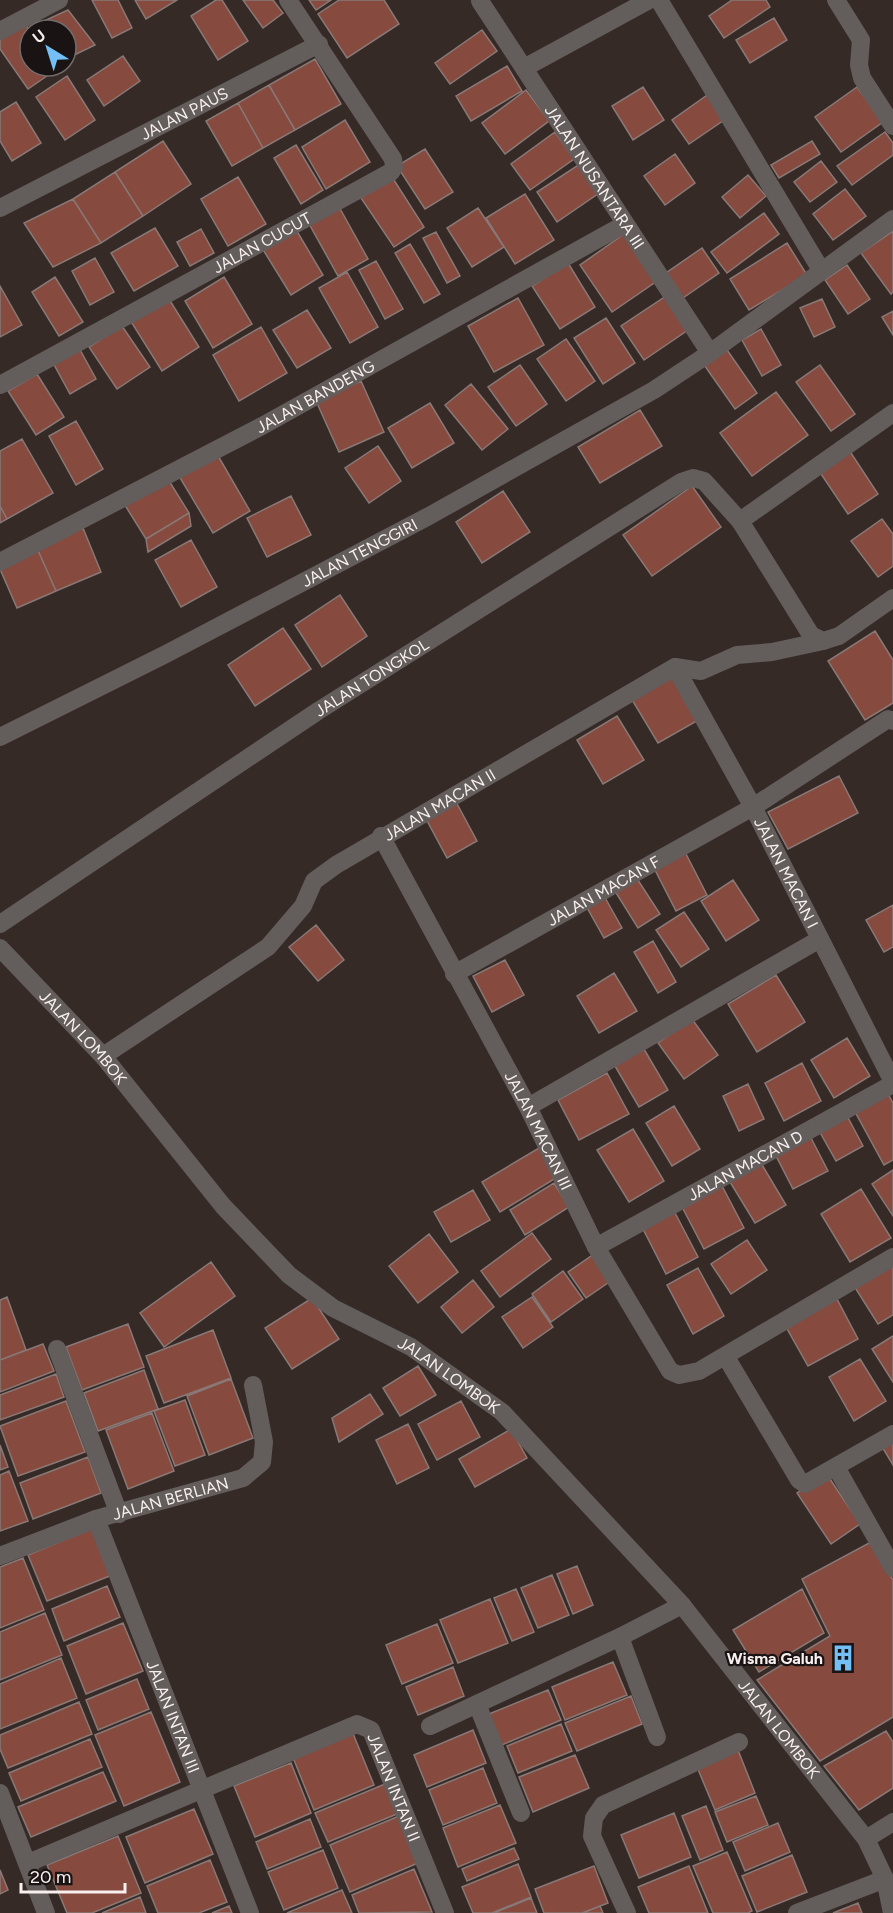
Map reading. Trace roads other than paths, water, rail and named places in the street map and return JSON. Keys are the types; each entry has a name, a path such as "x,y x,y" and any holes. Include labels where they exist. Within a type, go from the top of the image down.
{"street":[{"path":"0,31 58,0"},
{"path":"288,0 319,44"},
{"path":"524,68 649,0"},
{"path":"659,0 821,270"},
{"path":"836,0 861,40 862,78 893,126"},
{"name":"JALAN NUSANTARA III","path":"480,1 710,353"},
{"name":"JALAN PAUS","path":"0,208 319,44"},
{"name":"JALAN CUCUT","path":"0,385 390,172 394,167 393,159 319,44"},
{"name":"JALAN TENGGIRI","path":"0,737 166,654 429,516 654,390 710,353 893,219"},
{"name":"JALAN BANDENG","path":"0,562 262,426 625,224"},
{"path":"823,641 811,635 740,521 893,413"},
{"name":"JALAN TONGKOL","path":"0,924 318,711 681,482 693,478 704,481 740,521"},
{"path":"675,667 701,671 737,655 772,652 839,636 893,598"},
{"name":"JALAN MACAN I","path":"675,667 753,807 893,1083"},
{"name":"JALAN MACAN II","path":"103,1056 268,947 303,906 314,881 381,836 675,667"},
{"name":"JALAN MACAN F","path":"454,974 753,807 888,719 893,721"},
{"name":"JALAN MACAN III","path":"381,836 528,1107 596,1247 670,1371 680,1375 699,1371 726,1357"},
{"path":"528,1107 820,939"},
{"name":"JALAN LOMBOK","path":"1,950 103,1056 223,1206 289,1275 333,1308 411,1347 502,1412 682,1605 866,1839 885,1878 892,1913"},
{"name":"JALAN MACAN D","path":"596,1247 893,1083"},
{"path":"893,1257 726,1357 799,1480 805,1484 893,1434"},
{"path":"57,1349 119,1514"},
{"name":"JALAN BERLIAN","path":"0,1556 96,1520 243,1478 262,1462 264,1442 253,1385"},
{"path":"836,1467 893,1568"},
{"name":"JALAN INTAN III","path":"96,1520 250,1913"},
{"path":"430,1726 620,1637 682,1605"},
{"path":"620,1637 657,1737"},
{"path":"477,1704 521,1813"},
{"name":"JALAN INTAN II","path":"203,1790 357,1724 364,1725 371,1730 445,1913"},
{"path":"627,1913 592,1836 594,1818 603,1805 739,1742"},
{"path":"28,1863 203,1790"},
{"path":"0,1793 46,1913"},
{"path":"866,1839 893,1822"},
{"path":"797,1913 885,1878"}],"place":[{"name":"Wisma Galuh","path":"843,1658"}]}
